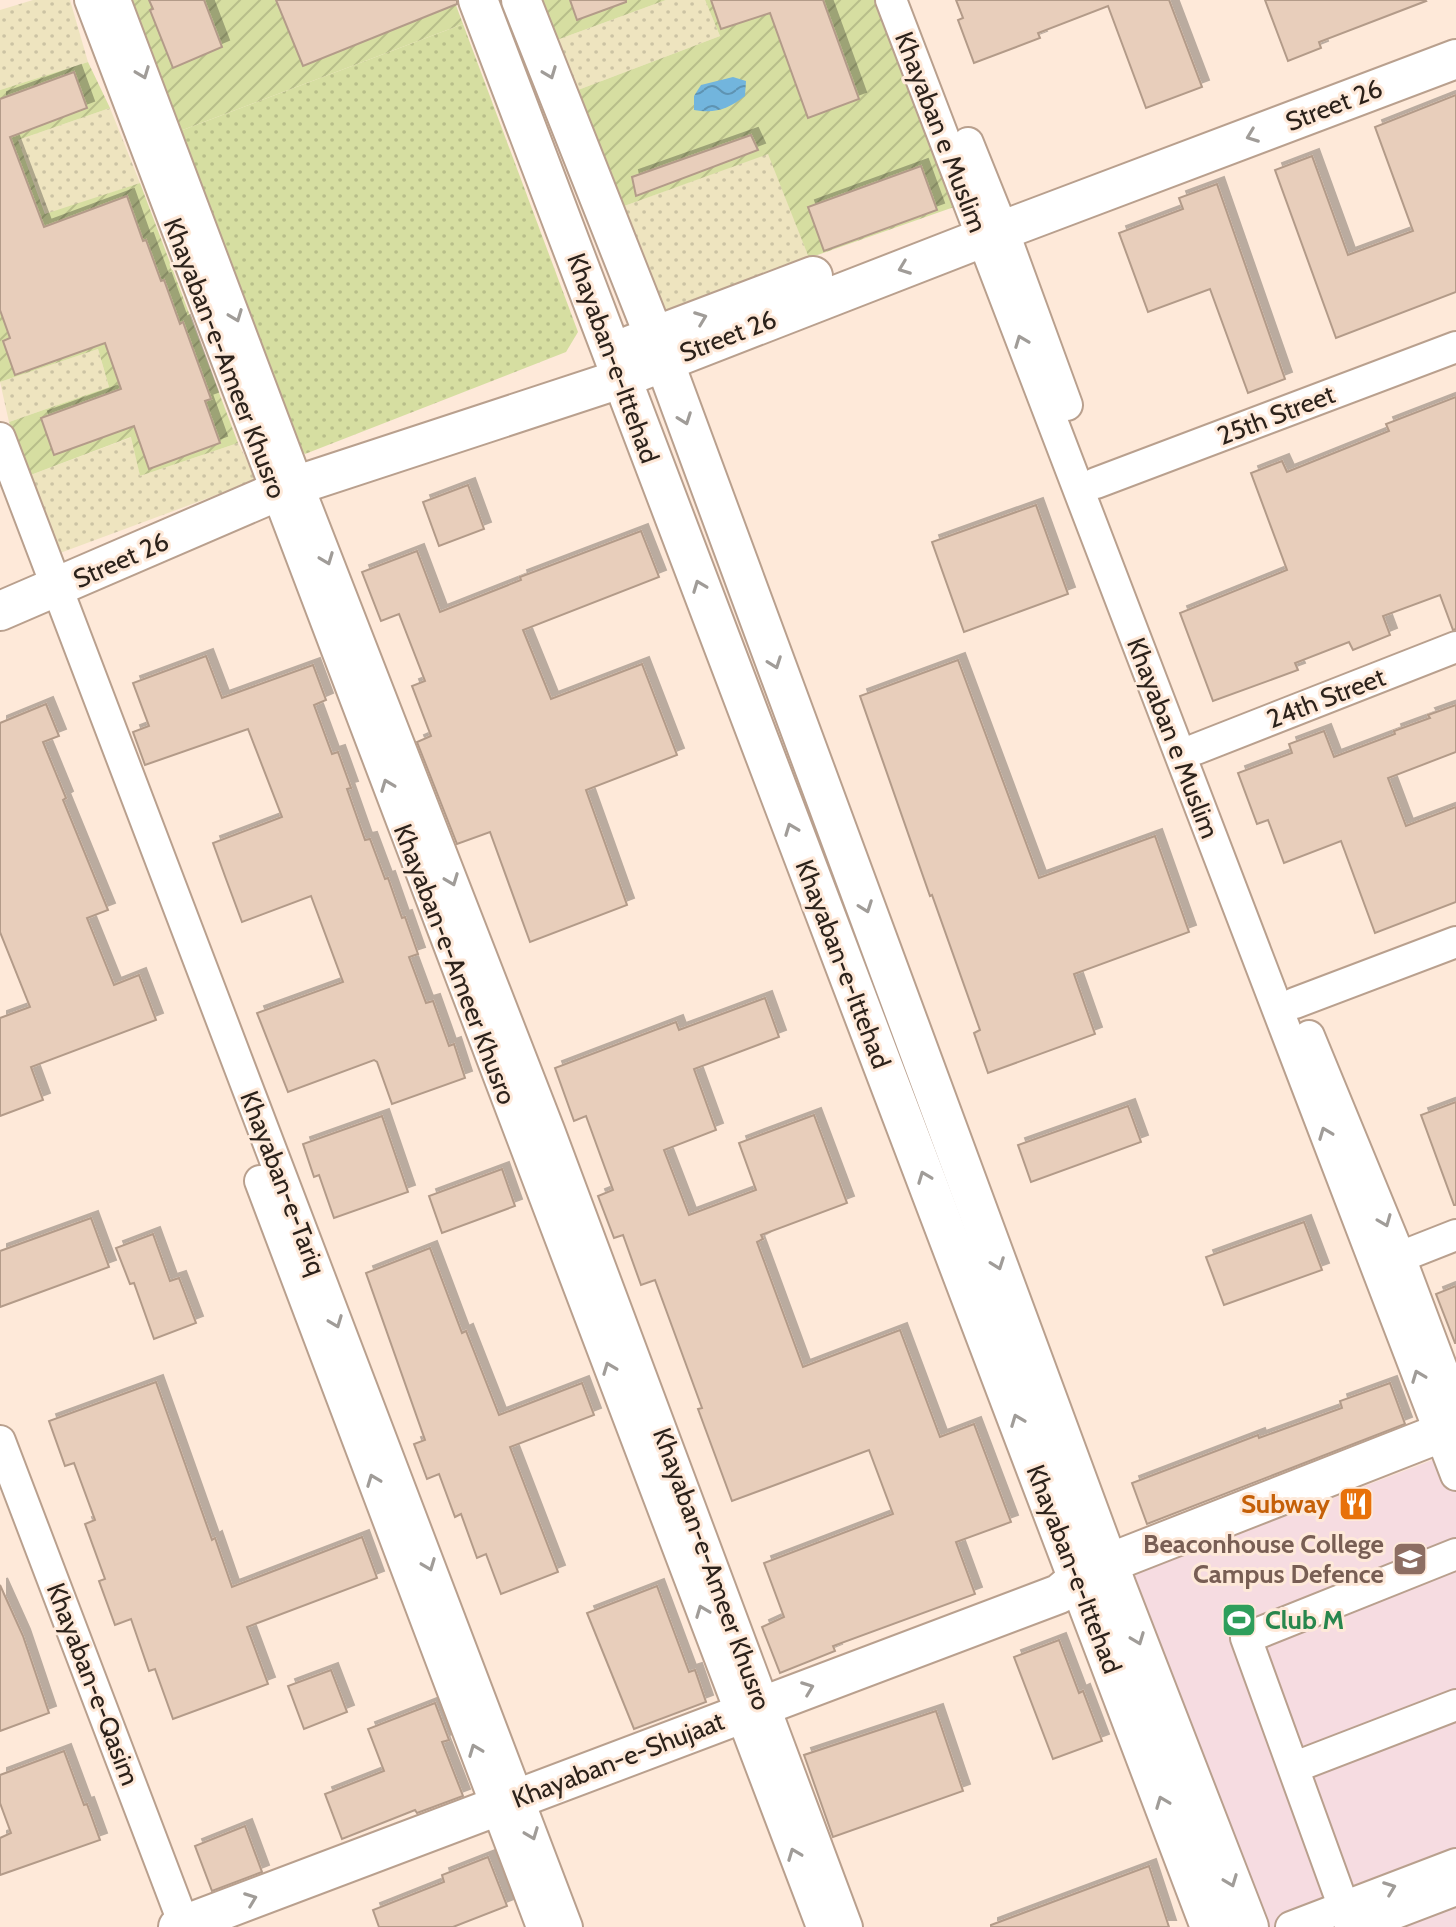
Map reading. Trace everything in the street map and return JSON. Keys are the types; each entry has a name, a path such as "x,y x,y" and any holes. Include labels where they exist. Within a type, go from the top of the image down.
{"main road":[{"name":"Khayaban-e-Ittehad","path":"478,0 617,366 1092,1581 1249,1927"},
{"name":"Khayaban-e-Ittehad","path":"521,0 659,349 1092,1581 1210,1927"},
{"name":"Street 26","path":"0,611 35,581 285,482 617,366 988,222 1456,31"},
{"name":"Street 26","path":"988,222 1456,59"},
{"name":"Khayaban-e-Shujaat","path":"178,1926 1452,1442"}],"street":[{"name":"Khayaban-e-Ameer Khusro","path":"90,0 285,482 752,1709 847,1927"},
{"name":"Khayaban-e-Ameer Khusro","path":"115,0 285,482"},
{"name":"Khayaban e Muslim","path":"891,0 924,59 988,222 1452,1442"},
{"name":"Khayaban e Muslim","path":"911,0 924,59"},
{"name":"Khayaban e Muslim","path":"988,222 1096,483 1196,749 1235,875 1295,1003 1400,1257 1452,1442"},
{"name":"25th Street","path":"1096,483 1456,347"},
{"name":"Khayaban-e-Tariq","path":"0,438 35,581"},
{"name":"Khayaban-e-Tariq","path":"0,494 181,944 507,1802 567,1927"},
{"name":"24th Street","path":"1196,749 1456,647"},
{"path":"1295,1003 1456,942"},
{"path":"1400,1257 1456,1235"},
{"name":"Khayaban-e-Qasim","path":"0,1441 178,1926"},
{"name":"Khayaban-e-Qasim","path":"0,1495 178,1926"},
{"path":"1351,1920 1246,1638 1456,1554"},
{"path":"1295,1767 1456,1705"},
{"name":"Khayaban-e-Ameer Khusro","path":"752,1709 822,1927"},
{"name":"Khayaban-e-Tariq","path":"507,1802 542,1927"},
{"path":"1351,1920 1456,1864"},
{"path":"1291,1927 1351,1920 1456,1890"}],"shaded area":[{"path":"1456,1451 1456,1927 1264,1927 1125,1578"}],"green space":[{"path":"131,0 454,0 463,24 180,131"},
{"path":"536,0 666,0 554,41"},
{"path":"705,0 877,0 954,207 809,258 768,154 616,209 570,93 720,36"},
{"path":"463,24 578,332 566,352 305,454 295,442 180,131"},
{"path":"88,62 110,108 18,140 45,214 140,183 238,443 140,476 131,437 28,476 9,422 109,387 98,349 0,382 0,90"}],"sand":[{"path":"33,0 70,0 88,62 0,90 0,10"},
{"path":"666,0 705,0 720,36 570,93 554,41"},
{"path":"110,108 140,183 46,215 18,140"},
{"path":"769,153 809,258 661,318 616,209"},
{"path":"98,349 109,387 9,422 0,382"},
{"path":"132,437 140,476 238,443 257,480 52,556 28,476"}],"water":[{"path":"733,77 746,81 745,96 721,109 694,110 694,96 701,85"}],"building":[{"path":"149,0 204,0 222,47 173,68"},
{"path":"276,0 457,0 457,4 303,66"},
{"path":"570,0 626,0 626,2 577,20"},
{"path":"711,0 823,0 859,99 808,118 770,13 721,29"},
{"path":"956,0 1169,0 1202,87 1146,108 1108,6 1038,33 1040,38 974,63 958,20 963,18"},
{"path":"1265,0 1426,1 1319,42 1321,48 1288,61"},
{"path":"74,72 87,108 10,137 44,227 127,196 143,241 146,240 161,281 164,280 180,324 183,322 211,399 205,401 220,443 149,469 134,426 54,455 41,418 121,389 105,343 15,375 3,341 10,338 0,310 0,99"},
{"path":"1456,95 1456,292 1336,338 1275,170 1312,156 1348,255 1413,231 1375,127"},
{"path":"751,135 758,150 636,196 632,177"},
{"path":"921,166 937,210 824,251 808,207"},
{"path":"1217,184 1285,379 1248,393 1210,289 1148,312 1119,233 1183,209 1179,198"},
{"path":"1456,397 1456,629 1453,630 1440,595 1383,616 1390,635 1353,650 1349,642 1295,663 1298,670 1213,701 1180,613 1287,570 1251,473 1282,461 1287,472 1389,431 1386,424"},
{"path":"468,485 484,529 439,546 423,502"},
{"path":"1036,505 1068,594 964,632 932,542"},
{"path":"641,531 659,577 523,630 551,699 642,664 677,755 586,790 627,905 530,942 490,832 457,844 417,742 431,736 412,686 425,681 399,614 381,621 362,572 417,551 440,612 521,580 520,577"},
{"path":"206,656 222,698 313,665 326,700 314,705 332,754 338,752 365,840 370,839 402,918 405,917 418,954 409,957 426,1003 433,1001 449,1046 454,1044 465,1078 392,1104 374,1060 288,1092 257,1013 343,982 311,896 242,922 213,843 282,817 248,729 145,765 133,732 149,726 133,683"},
{"path":"958,660 1039,878 1155,836 1189,932 1074,974 1095,1034 988,1073 974,1033 980,1030 860,696"},
{"path":"46,704 59,736 43,742 108,910 87,918 114,985 139,975 156,1020 31,1067 43,1100 0,1116 0,1018 30,1007 0,932 0,723"},
{"path":"1456,705 1456,752 1388,778 1406,826 1456,807 1456,902 1375,933 1341,841 1284,863 1268,820 1257,824 1238,773 1292,753 1289,744 1324,731 1334,757 1395,734 1394,731"},
{"path":"765,998 779,1037 694,1069 716,1130 664,1150 689,1215 756,1190 739,1143 814,1115 847,1203 761,1235 763,1239 757,1242 803,1367 900,1330 940,1437 974,1424 1011,1522 956,1542 975,1594 833,1646 835,1651 780,1673 762,1627 784,1617 764,1563 893,1514 869,1450 732,1501 655,1280 641,1285 623,1235 614,1238 598,1196 613,1190 586,1116 574,1121 555,1068 676,1022 679,1030"},
{"path":"1456,1102 1456,1205 1454,1205 1421,1115"},
{"path":"1128,1106 1141,1142 1031,1182 1018,1145"},
{"path":"382,1116 408,1192 334,1218 319,1175 314,1177 303,1144"},
{"path":"502,1169 515,1206 442,1233 429,1196"},
{"path":"91,1218 109,1267 0,1307 0,1251"},
{"path":"1304,1222 1322,1270 1224,1305 1206,1257"},
{"path":"153,1234 170,1281 179,1278 196,1323 154,1339 134,1283 130,1284 116,1248"},
{"path":"430,1248 462,1333 466,1331 499,1415 582,1383 594,1415 510,1447 558,1572 501,1594 486,1554 477,1558 461,1514 455,1517 439,1474 427,1479 414,1444 425,1440 366,1273"},
{"path":"1456,1286 1456,1343 1455,1343 1436,1294"},
{"path":"156,1382 212,1540 215,1538 232,1587 362,1537 377,1578 247,1627 268,1684 173,1719 155,1669 149,1671 131,1619 115,1625 99,1581 105,1579 85,1524 95,1520 74,1463 65,1466 49,1421"},
{"path":"1390,1383 1405,1424 1147,1524 1132,1483 1258,1435 1259,1438 1342,1408 1340,1401"},
{"path":"0,1585 23,1636 49,1713 0,1731"},
{"path":"657,1586 689,1672 695,1670 706,1702 634,1729 587,1613"},
{"path":"1059,1640 1102,1741 1053,1759 1014,1657"},
{"path":"331,1670 347,1712 304,1729 288,1686"},
{"path":"435,1703 449,1740 442,1742 463,1796 417,1813 415,1810 342,1839 325,1794 384,1771 368,1729"},
{"path":"936,1711 963,1791 833,1837 804,1755"},
{"path":"64,1751 100,1840 0,1875 0,1838 11,1833 0,1803 0,1775"},
{"path":"245,1826 262,1872 212,1891 195,1846"},
{"path":"488,1857 507,1906 453,1927 379,1927 373,1910 444,1882 442,1875"},
{"path":"1149,1866 1169,1927 991,1927 991,1925"}],"place":[{"name":"Subway","path":"1356,1504"},
{"name":"Beaconhouse College Campus Defence","path":"1410,1559"},
{"name":"Club M","path":"1239,1620"}]}
